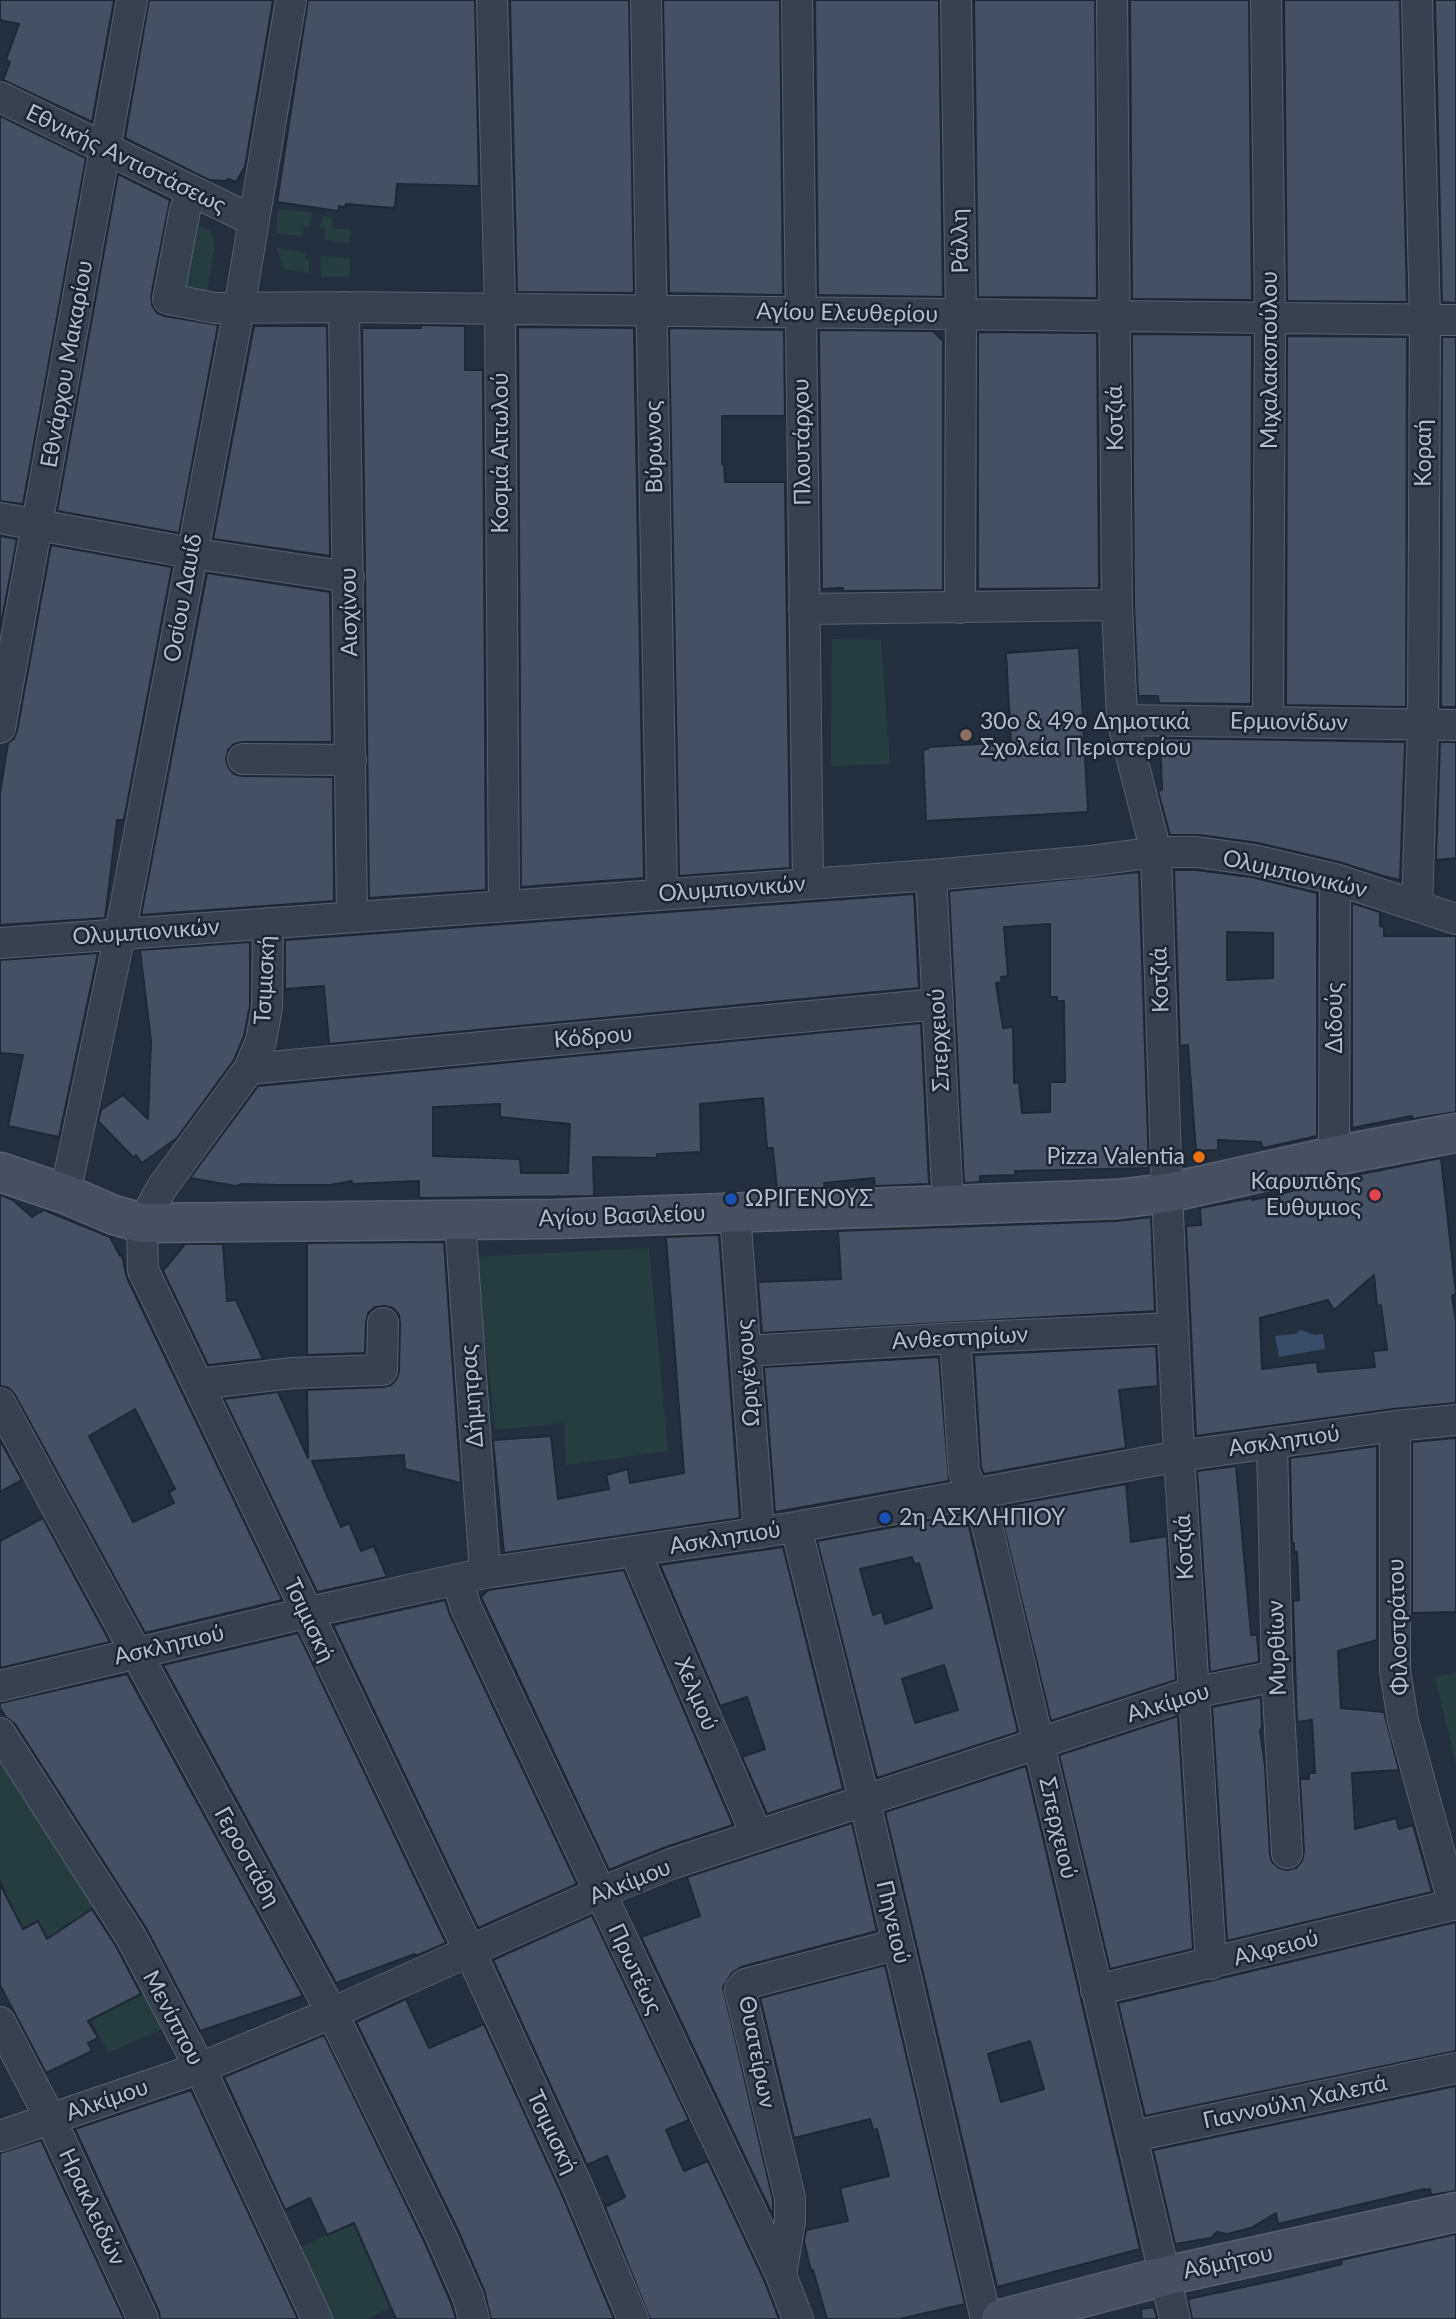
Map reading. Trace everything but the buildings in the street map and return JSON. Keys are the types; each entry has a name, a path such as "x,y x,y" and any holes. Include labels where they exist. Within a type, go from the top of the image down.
{"street":[{"name":"Εθνάρχου Μακαρίου","path":"0,728 132,0"},
{"name":"Οσίου Δαυίδ","path":"65,1194 120,934 239,309 291,0"},
{"name":"Κοσμά Αιτωλού","path":"492,0 500,309 504,906"},
{"name":"Βύρωνος","path":"646,0 662,894"},
{"name":"Πλουτάρχου","path":"796,0 808,884"},
{"name":"Ράλλη","path":"956,0 961,314 960,607"},
{"name":"Κοτζιά","path":"1112,0 1117,605 1122,720 1156,852 1179,1456 1211,1964"},
{"name":"Μιχαλακοπούλου","path":"1266,0 1270,318 1268,721"},
{"name":"Κοραή","path":"1417,0 1425,320 1423,725 1417,906"},
{"name":"Εθνικής Αντιστάσεως","path":"0,97 252,220"},
{"name":"Αγίου Ελευθερίου","path":"193,192 185,210 168,299 215,308 344,307 1456,320"},
{"name":"Αισχίνου","path":"344,307 352,917"},
{"path":"0,518 191,553 349,577"},
{"path":"804,609 1117,605"},
{"name":"Ερμιονίδων","path":"1122,720 1456,725"},
{"path":"243,759 351,760"},
{"name":"Ολυμπιονικών","path":"0,943 931,875 1090,861 1156,852 1197,852 1254,860 1335,879 1456,919"},
{"name":"Σπερχειού","path":"931,875 948,1206"},
{"name":"Διδούς","path":"1334,1156 1335,879"},
{"name":"Τσιμισκή","path":"268,923 267,1007 261,1041 249,1069 163,1186 142,1223 143,1270 470,1952 579,2190 633,2319"},
{"name":"Κόδρου","path":"249,1069 938,1004"},
{"name":"Αγίου Βασιλείου","path":"0,1172 142,1223 460,1220 735,1213 1116,1199 1167,1193 1334,1156 1456,1133"},
{"name":"Ωριγένους","path":"735,1213 759,1533"},
{"name":"Δήμητρας","path":"460,1220 471,1576"},
{"path":"199,1384 292,1373 383,1370 383,1323"},
{"name":"Ανθεστηρίων","path":"747,1351 1173,1328"},
{"name":"Σπερχειού","path":"955,1338 964,1472 971,1493 986,1521 1175,2319"},
{"name":"Γεροστάθη","path":"0,1404 332,2012 441,2236 468,2297 474,2319"},
{"name":"Ασκληπιού","path":"0,1686 471,1576 796,1527 1179,1456 1456,1420"},
{"name":"Φιλοστράτου","path":"1395,1426 1395,1670 1403,1721 1455,1905"},
{"name":"Μυρθίων","path":"1272,1443 1277,1676 1287,1853"},
{"name":"Πηνειού","path":"796,1527 986,2319"},
{"name":"Χελμού","path":"635,1552 757,1836"},
{"name":"Πρωτέως","path":"471,1576 466,1608 781,2275 798,2319"},
{"name":"Αλκίμου","path":"0,2136 200,2068 671,1864 864,1803 1192,1693 1277,1676"},
{"name":"Μενίππου","path":"0,1733 131,1937 200,2068 317,2319"},
{"name":"Αλφειού","path":"1096,1990 1455,1905"},
{"name":"Θυατείρων","path":"781,2275 790,2221 790,2198 740,1990 746,1984 898,1944"},
{"name":"Ηρακλειδών","path":"0,2022 51,2119 143,2319"},
{"name":"Γιαννούλη Χαλεπά","path":"1133,2136 1456,2068"},
{"name":"Αδμήτου","path":"1002,2319 1165,2276 1456,2212"}],"green space":[{"path":"278,209 312,212 310,227 304,226 303,236 276,233"},
{"path":"322,216 333,217 332,228 351,230 349,243 324,240 325,228 320,227"},
{"path":"192,221 210,231 215,243 206,297 179,293"},
{"path":"277,248 305,252 305,259 309,260 309,273 286,270"},
{"path":"320,256 350,258 350,277 321,277"},
{"path":"832,639 881,640 890,764 831,766"},
{"path":"649,1248 668,1451 566,1465 564,1423 495,1430 476,1257"},
{"path":"1456,1672 1456,1764 1435,1677"},
{"path":"0,1754 96,1907 47,1938 0,1941 0,1894 6,1891 0,1878"},
{"path":"146,1991 167,2027 108,2053 91,2020"},
{"path":"354,2222 391,2307 367,2319 333,2319 301,2247"}],"water":[{"path":"1301,1330 1315,1335 1323,1334 1325,1349 1279,1357 1275,1336 1295,1334"}],"place":[{"name":"30ο & 49ο Δημοτικά Σχολεία Περιστερίου","path":"966,735"},
{"name":"Pizza Valentia","path":"1199,1157"},
{"name":"Καρυπιδης Ευθυμιος","path":"1375,1195"},
{"name":"ΩΡΙΓΕΝΟΥΣ","path":"731,1199"},
{"name":"2η ΑΣΚΛΗΠΙΟΥ","path":"885,1518"}]}
